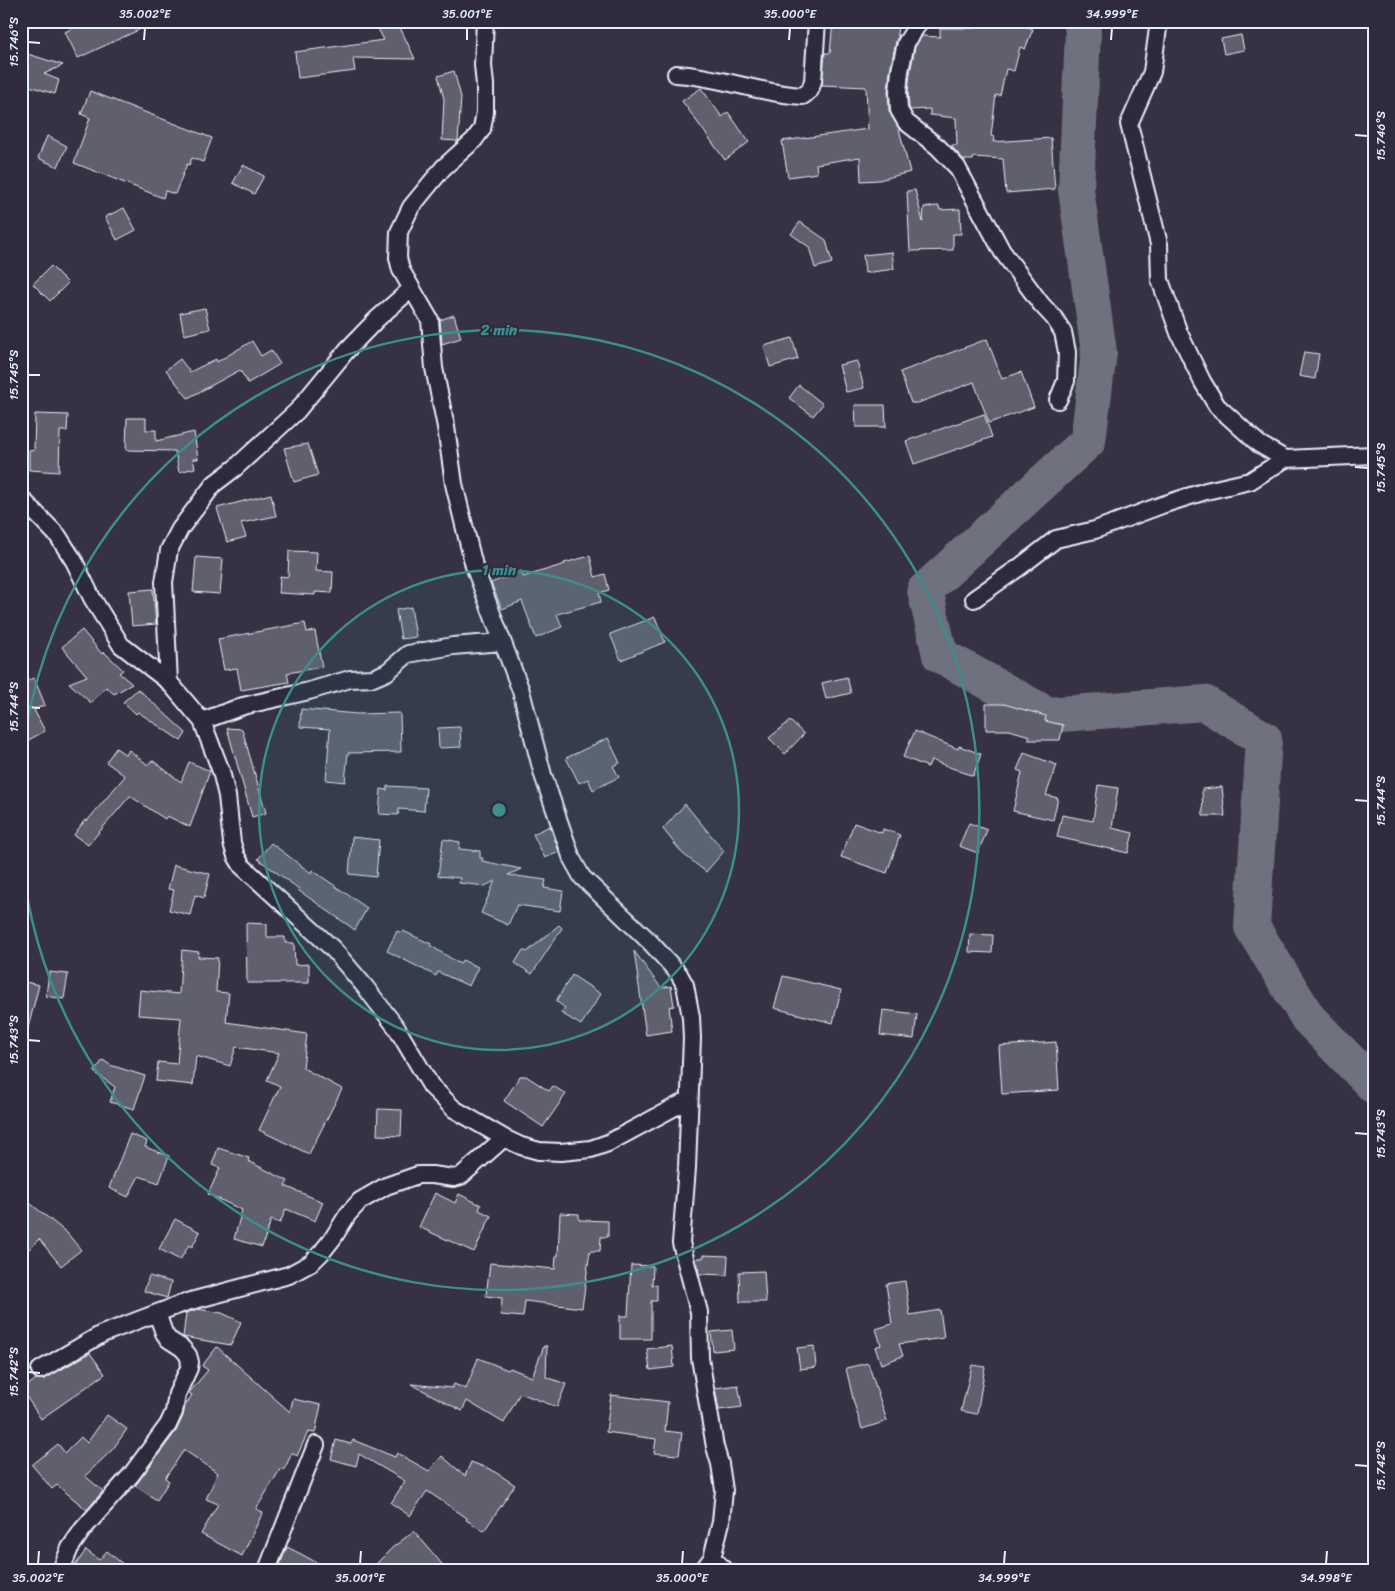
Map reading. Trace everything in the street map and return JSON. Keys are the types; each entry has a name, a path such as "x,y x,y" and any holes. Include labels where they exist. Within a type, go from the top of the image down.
{"street":[{"path":"485,21 482,65 485,84 485,112 482,129 474,140 443,168 418,197 399,232 398,258 400,270 430,320 434,368 446,427 454,484 474,566 521,691 543,776 572,859 582,877 650,942 679,974 685,985 691,1017 692,1038 688,1100 687,1168 681,1243 699,1312 700,1358 724,1490 720,1522 708,1564 725,1570"},
{"path":"676,74 697,75 790,96 803,96 810,90 813,81 817,21"},
{"path":"920,21 906,43 900,71 899,110 906,122 938,147 957,167 1002,251 1063,332 1066,352 1066,381 1058,400"},
{"path":"1159,21 1152,72 1129,124 1159,244 1160,280 1179,333 1202,381 1217,406 1259,444 1284,459"},
{"path":"169,682 164,582 169,550 180,529 214,484 235,468 297,411 347,350 377,319 411,289"},
{"path":"974,599 1056,539 1095,530 1206,491 1250,481 1284,459 1374,455"},
{"path":"21,498 58,536 92,598 121,645 169,682 202,721 221,771 227,796 232,843 236,856 242,866 338,955 396,1027 431,1086 454,1109 521,1146 539,1151 561,1152 591,1149 608,1143 688,1100"},
{"path":"202,721 243,706 309,691 350,679 373,678 387,672 408,654 453,646 502,642"},
{"path":"40,1370 102,1334 156,1313 187,1302 289,1275 311,1263 322,1252 334,1238 348,1214 360,1201 386,1186 406,1178 432,1174 454,1178 461,1176 504,1138"},
{"path":"61,1570 70,1548 83,1529 131,1475 168,1425 174,1412 177,1394 190,1362 188,1355 182,1348 168,1339 156,1313"},
{"path":"267,1570 316,1445"}],"building":[{"path":"87,21 158,21 78,58 65,32"},
{"path":"374,21 397,21 415,59 353,58 355,71 298,78 295,52 384,40"},
{"path":"833,21 863,21 863,23 898,25 897,35 899,35 890,70 889,111 899,129 910,172 879,180 861,181 860,157 816,164 817,173 788,177 782,141 868,129 866,87 822,85 825,53 830,53"},
{"path":"977,21 1013,21 1033,29 1025,49 1020,47 1014,71 1006,69 1000,96 996,95 991,136 994,137 993,142 1051,138 1055,189 1006,193 1003,159 974,157 973,160 964,160 952,147 952,145 957,145 956,118 930,115 930,109 910,110 908,92 910,73 915,47 922,36 940,37 940,28 975,28"},
{"path":"1241,35 1244,50 1224,54 1221,39"},
{"path":"21,52 63,65 44,74 59,80 55,94 21,85"},
{"path":"454,71 461,97 458,141 442,140 444,99 438,76"},
{"path":"701,88 722,117 728,112 749,142 725,160 682,101"},
{"path":"90,91 212,138 203,162 192,158 189,165 187,164 175,194 165,191 163,198 74,163 90,118 81,114"},
{"path":"47,136 67,146 58,167 38,158"},
{"path":"243,165 264,176 254,194 233,183"},
{"path":"915,190 923,222 924,207 939,206 940,210 960,209 961,234 953,234 953,250 910,251 907,191"},
{"path":"124,208 136,230 117,240 105,217"},
{"path":"800,222 826,240 832,263 815,268 809,247 791,234"},
{"path":"892,252 894,269 865,273 863,255"},
{"path":"51,266 68,283 50,301 33,284"},
{"path":"205,308 210,329 184,335 180,313"},
{"path":"454,315 461,338 442,344 440,320"},
{"path":"792,338 798,359 770,367 764,346"},
{"path":"987,339 1002,379 1021,372 1034,407 989,423 974,382 918,403 911,403 900,372"},
{"path":"252,341 261,356 271,350 280,364 248,383 240,370 188,398 166,370 180,359 190,372 216,359 217,362"},
{"path":"1304,352 1319,354 1315,379 1299,376"},
{"path":"857,361 864,388 846,392 839,365"},
{"path":"799,385 823,404 813,416 789,398"},
{"path":"855,405 885,405 886,427 856,427"},
{"path":"35,414 68,415 67,431 60,431 59,472 29,470 29,450 34,451"},
{"path":"984,414 992,437 914,464 906,441"},
{"path":"127,418 146,418 146,430 156,430 156,441 194,432 198,459 193,459 195,468 179,472 175,451 126,450"},
{"path":"308,444 318,475 294,482 284,448"},
{"path":"271,494 276,516 241,523 246,537 227,542 217,508"},
{"path":"289,551 317,552 316,571 333,572 332,593 315,592 315,595 279,593 280,576 288,577"},
{"path":"590,556 595,577 605,574 609,590 599,593 601,602 557,614 562,627 536,638 522,601 502,609 491,583 521,571 523,577"},
{"path":"196,557 223,559 220,594 193,592"},
{"path":"153,589 156,624 132,626 129,591"},
{"path":"411,607 416,637 401,639 396,610"},
{"path":"655,617 665,642 621,660 610,634"},
{"path":"305,623 307,632 315,631 322,667 287,673 289,682 241,690 237,668 224,670 218,639"},
{"path":"82,630 102,654 104,652 123,670 119,673 132,684 114,694 106,687 91,703 69,683 87,676 62,647"},
{"path":"847,677 851,693 826,699 822,683"},
{"path":"34,678 45,705 34,710 45,731 21,744 21,683"},
{"path":"138,689 186,733 181,741 138,712 136,714 123,702"},
{"path":"986,704 1004,704 1046,716 1045,721 1063,725 1060,740 1028,740 1030,736 1009,730 986,730"},
{"path":"301,709 357,714 400,713 401,752 348,753 345,782 326,780 330,729 300,727"},
{"path":"790,721 804,734 785,754 769,738"},
{"path":"460,727 461,747 439,748 438,728"},
{"path":"227,728 242,729 266,813 252,817"},
{"path":"915,731 958,749 959,746 981,754 973,776 931,760 928,767 903,757"},
{"path":"608,738 620,763 613,766 619,777 593,790 588,779 579,783 566,758"},
{"path":"116,748 126,755 129,750 148,765 152,760 181,782 189,762 210,771 190,827 167,816 165,819 130,796 88,845 74,835 125,776 106,762"},
{"path":"1024,753 1057,765 1046,795 1058,798 1053,820 1013,811 1022,772 1017,770"},
{"path":"1098,785 1118,788 1112,828 1133,833 1128,853 1057,837 1062,815 1093,821"},
{"path":"387,786 426,788 424,811 399,809 398,815 379,814 381,789 387,790"},
{"path":"1222,787 1225,816 1203,816 1202,789"},
{"path":"685,804 724,851 706,872 682,853 663,829"},
{"path":"854,823 882,833 883,829 900,835 887,873 841,857"},
{"path":"969,823 987,830 978,853 959,846"},
{"path":"550,826 559,852 545,858 533,834"},
{"path":"352,837 379,840 376,877 349,874"},
{"path":"443,839 460,842 459,849 480,851 480,858 483,858 482,861 521,869 508,875 546,880 544,888 563,891 560,911 517,905 508,925 481,913 495,881 485,886 459,883 460,878 438,876"},
{"path":"271,843 311,873 312,870 367,908 355,930 258,859"},
{"path":"174,865 210,874 204,898 195,895 190,915 169,910 174,890 168,889"},
{"path":"246,923 267,924 267,937 285,937 285,943 294,943 295,965 309,964 309,983 247,983"},
{"path":"559,925 562,928 532,974 515,963 523,950 527,952"},
{"path":"397,931 402,933 403,931 431,944 431,946 460,964 462,960 478,967 469,986 438,972 436,976 387,951"},
{"path":"970,934 993,935 992,953 969,952"},
{"path":"182,950 199,952 198,957 218,958 216,992 229,993 226,1022 307,1034 303,1068 342,1089 309,1154 259,1130 280,1086 267,1080 279,1053 236,1047 230,1066 196,1056 193,1085 156,1081 158,1062 177,1064 181,1018 138,1015 140,990 179,994"},
{"path":"634,951 661,988 671,986 674,1006 669,1007 672,1031 646,1035"},
{"path":"49,972 68,974 64,999 46,996"},
{"path":"572,975 601,994 581,1025 561,1013 565,1008 556,1001"},
{"path":"783,976 841,990 833,1023 774,1008"},
{"path":"21,981 39,985 27,1032 21,1031"},
{"path":"883,1010 917,1014 914,1039 880,1035"},
{"path":"1056,1042 1059,1090 1002,1094 999,1046"},
{"path":"103,1060 110,1065 145,1076 134,1109 110,1102 115,1087 94,1072"},
{"path":"520,1076 526,1076 549,1091 553,1086 566,1094 543,1127 504,1101"},
{"path":"378,1109 402,1110 401,1136 377,1135"},
{"path":"130,1134 147,1141 145,1147 169,1156 159,1183 139,1176 128,1197 109,1188"},
{"path":"218,1148 249,1158 248,1161 288,1181 285,1186 323,1202 315,1221 286,1209 280,1223 271,1220 262,1247 234,1239 242,1210 208,1194 220,1168 212,1165"},
{"path":"435,1193 455,1203 459,1194 481,1205 479,1210 491,1216 474,1252 419,1227"},
{"path":"21,1196 67,1233 81,1250 61,1266 39,1239 21,1257"},
{"path":"560,1213 579,1214 579,1220 608,1221 608,1237 601,1237 600,1251 590,1251 582,1308 525,1301 523,1317 501,1315 502,1298 486,1296 490,1263 555,1269 556,1256 558,1256"},
{"path":"175,1219 200,1232 192,1247 189,1245 180,1260 159,1249"},
{"path":"703,1255 728,1256 727,1275 699,1274 697,1258 703,1258"},
{"path":"631,1265 653,1266 652,1285 657,1285 657,1301 651,1301 651,1339 620,1339 620,1316 628,1316"},
{"path":"764,1271 766,1302 740,1302 739,1272"},
{"path":"149,1276 171,1282 167,1298 144,1291"},
{"path":"905,1281 910,1315 940,1310 944,1338 899,1344 903,1356 881,1364 875,1347 881,1345 876,1329 892,1324 886,1284"},
{"path":"198,1309 222,1313 241,1322 231,1345 183,1337 186,1313"},
{"path":"732,1330 734,1349 713,1351 711,1332"},
{"path":"544,1346 547,1346 546,1377 566,1384 557,1407 520,1393 504,1423 467,1401 462,1411 411,1384 452,1388 454,1384 466,1389 478,1358 532,1377"},
{"path":"672,1346 674,1367 650,1370 647,1349"},
{"path":"814,1346 816,1367 800,1369 797,1348"},
{"path":"217,1347 290,1412 293,1399 321,1405 315,1433 308,1432 297,1456 292,1453 284,1470 281,1468 256,1509 263,1512 242,1556 201,1534 218,1504 206,1499 218,1473 184,1450 165,1478 169,1481 157,1500 135,1486 176,1431 183,1416 185,1406 192,1395 189,1393 208,1370 202,1366"},
{"path":"90,1353 105,1374 41,1419 22,1390 36,1379 45,1379"},
{"path":"868,1363 887,1421 862,1429 846,1368"},
{"path":"972,1365 985,1367 977,1414 961,1411"},
{"path":"738,1385 742,1407 719,1410 715,1388"},
{"path":"611,1395 668,1402 665,1431 682,1433 679,1455 654,1453 656,1439 606,1432"},
{"path":"107,1415 127,1429 113,1449 85,1476 103,1491 87,1510 57,1485 52,1489 32,1465 58,1444 65,1453 81,1437 87,1443"},
{"path":"336,1440 351,1444 353,1440 395,1457 397,1453 429,1471 442,1456 465,1476 471,1462 492,1470 515,1485 484,1531 427,1491 410,1516 391,1503 405,1481 359,1454 356,1466 331,1459"},
{"path":"414,1531 447,1570 370,1570 392,1548"},
{"path":"287,1547 330,1570 284,1570 279,1567"},
{"path":"86,1550 99,1560 107,1551 130,1570 72,1570"}],"waterway":[{"path":"1081,21 1083,32 1076,190 1099,352 1088,441 925,590 940,655 1048,715 1204,703 1264,739 1252,927 1308,1018 1374,1086"}]}
